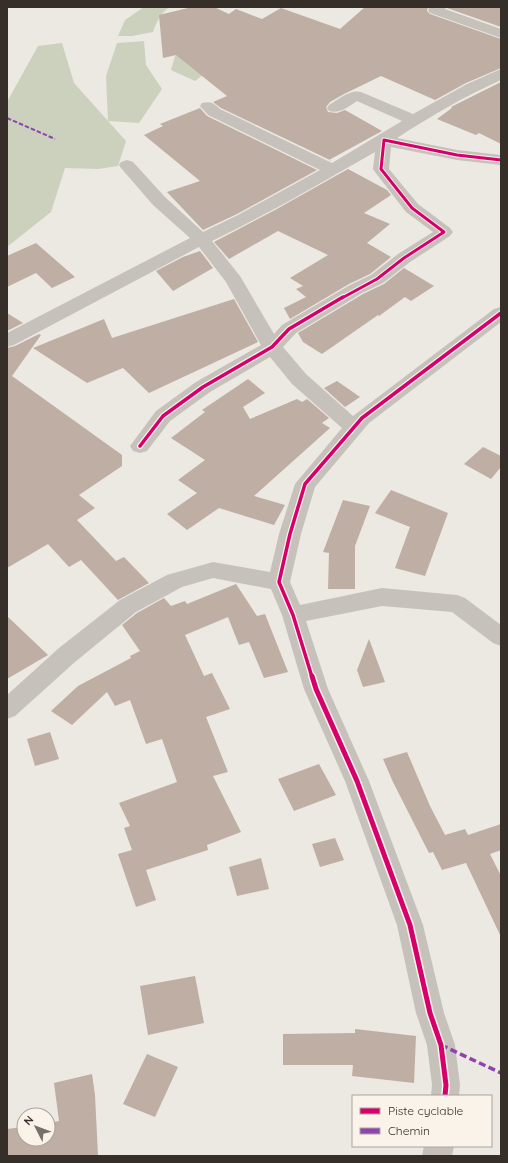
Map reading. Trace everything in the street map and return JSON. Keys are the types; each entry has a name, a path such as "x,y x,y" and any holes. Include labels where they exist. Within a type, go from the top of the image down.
{"street":[{"path":"439,7 435,10 501,34"},
{"path":"7,341 201,238 244,219 384,140 414,120 472,87 501,74"},
{"path":"335,108 356,95 414,120"},
{"path":"208,106 214,112 332,170"},
{"path":"384,140 422,149 480,159 501,160"},
{"path":"140,446 163,416 203,387 272,347 289,329 356,289 376,279 404,258 444,232 412,208 381,169 384,140"},
{"path":"127,164 159,201 201,238 234,280 272,347 299,379 353,427"},
{"path":"445,1095 446,1085 441,1045 430,1013 410,925 357,781 316,689 293,615 280,582 290,534 305,484 362,418 501,313"},
{"path":"7,709 67,655 128,606 175,581 213,570 280,582"},
{"path":"293,615 382,597 457,604 501,637"}],"green space":[{"path":"144,7 170,7 161,15 153,32 132,36 118,36 125,20"},
{"path":"180,39 241,46 195,81 171,70"},
{"path":"144,41 146,65 162,89 139,123 108,121 106,76 117,43"},
{"path":"62,43 74,83 126,141 118,166 98,169 65,168 51,212 7,247 7,102 38,46"}],"building":[{"path":"192,7 214,7 229,14 236,9 262,19 281,8 340,29 365,7 428,7 427,11 430,14 501,39 501,68 466,83 435,100 381,76 344,94 330,102 326,107 328,112 337,113 345,110 382,131 329,160 221,108 213,102 227,96 176,55 163,58 159,15"},
{"path":"501,7 501,27 447,8"},
{"path":"501,82 501,144 479,133 476,135 437,119 452,108 451,107"},
{"path":"200,108 207,116 317,170 237,214 203,230 167,192 200,181 144,135 163,126 160,124"},
{"path":"348,169 387,190 391,195 364,213 390,224 367,243 391,257 370,274 349,284 290,319 284,308 306,297 296,289 303,286 290,278 328,255 278,231 229,259 214,242"},
{"path":"36,243 75,277 52,288 36,273 7,287 7,256"},
{"path":"200,251 213,268 173,291 156,271 183,257"},
{"path":"404,268 434,286 411,301 405,297 322,354 303,342 298,333 363,294 384,284"},
{"path":"234,299 258,342 149,393 123,368 87,383 33,348 104,319 112,338"},
{"path":"7,313 23,323 7,331"},
{"path":"39,334 41,335 12,376 122,455 122,466 79,495 95,508 77,520 116,561 124,557 149,583 118,600 81,560 69,567 48,544 7,568 7,348 15,346"},
{"path":"248,379 265,393 243,407 250,419 297,399 302,402 307,399 329,418 322,423 330,428 254,496 285,505 274,525 219,508 187,530 167,514 197,493 178,480 205,460 171,438 205,412 202,410"},
{"path":"337,381 360,397 345,407 324,388"},
{"path":"483,447 501,456 501,467 491,479 464,464"},
{"path":"391,490 448,513 425,576 395,568 410,527 375,513"},
{"path":"343,500 370,506 355,546 355,589 328,589 329,553 323,552"},
{"path":"236,584 257,616 265,614 288,672 264,678 249,642 239,645 228,617 185,635 204,676 212,673 230,709 206,717 228,772 213,776 241,832 207,845 208,850 146,870 156,900 136,907 118,854 132,850 124,828 130,826 119,803 177,782 162,739 146,744 130,700 115,706 107,692 72,725 51,711 78,686 131,658 130,656 140,651 122,625 137,613 164,598 171,606 185,601 187,604"},
{"path":"7,616 48,655 7,679"},
{"path":"369,639 385,682 363,687 357,670"},
{"path":"50,732 59,759 35,766 27,739"},
{"path":"407,752 430,806 445,835 465,829 468,835 501,824 501,850 490,854 501,876 501,937 466,863 442,870 433,852 429,853 383,759"},
{"path":"319,764 336,795 294,811 278,779"},
{"path":"335,838 344,860 320,867 312,844"},
{"path":"261,858 269,889 237,896 229,867"},
{"path":"195,976 204,1023 148,1035 140,986"},
{"path":"355,1029 416,1036 414,1083 352,1076 353,1065 283,1065 283,1034 355,1033"},
{"path":"147,1054 178,1067 155,1117 123,1104"},
{"path":"92,1074 95,1095 98,1156 7,1156 7,1129 16,1128 16,1147 56,1147 56,1122 59,1121 54,1083"}],"marked path":[{"path":"7,118 55,139"},
{"path":"441,1045 501,1073"}],"cycle path":[{"path":"140,446 163,416 203,387 272,347 289,329 356,289 377,279 404,258 444,232 412,208 381,169 384,140 457,155 501,160"},
{"path":"445,1095 446,1085 441,1045 430,1013 410,925 357,781 316,689 293,615 279,582 290,534 305,484 362,418 501,313"}]}
